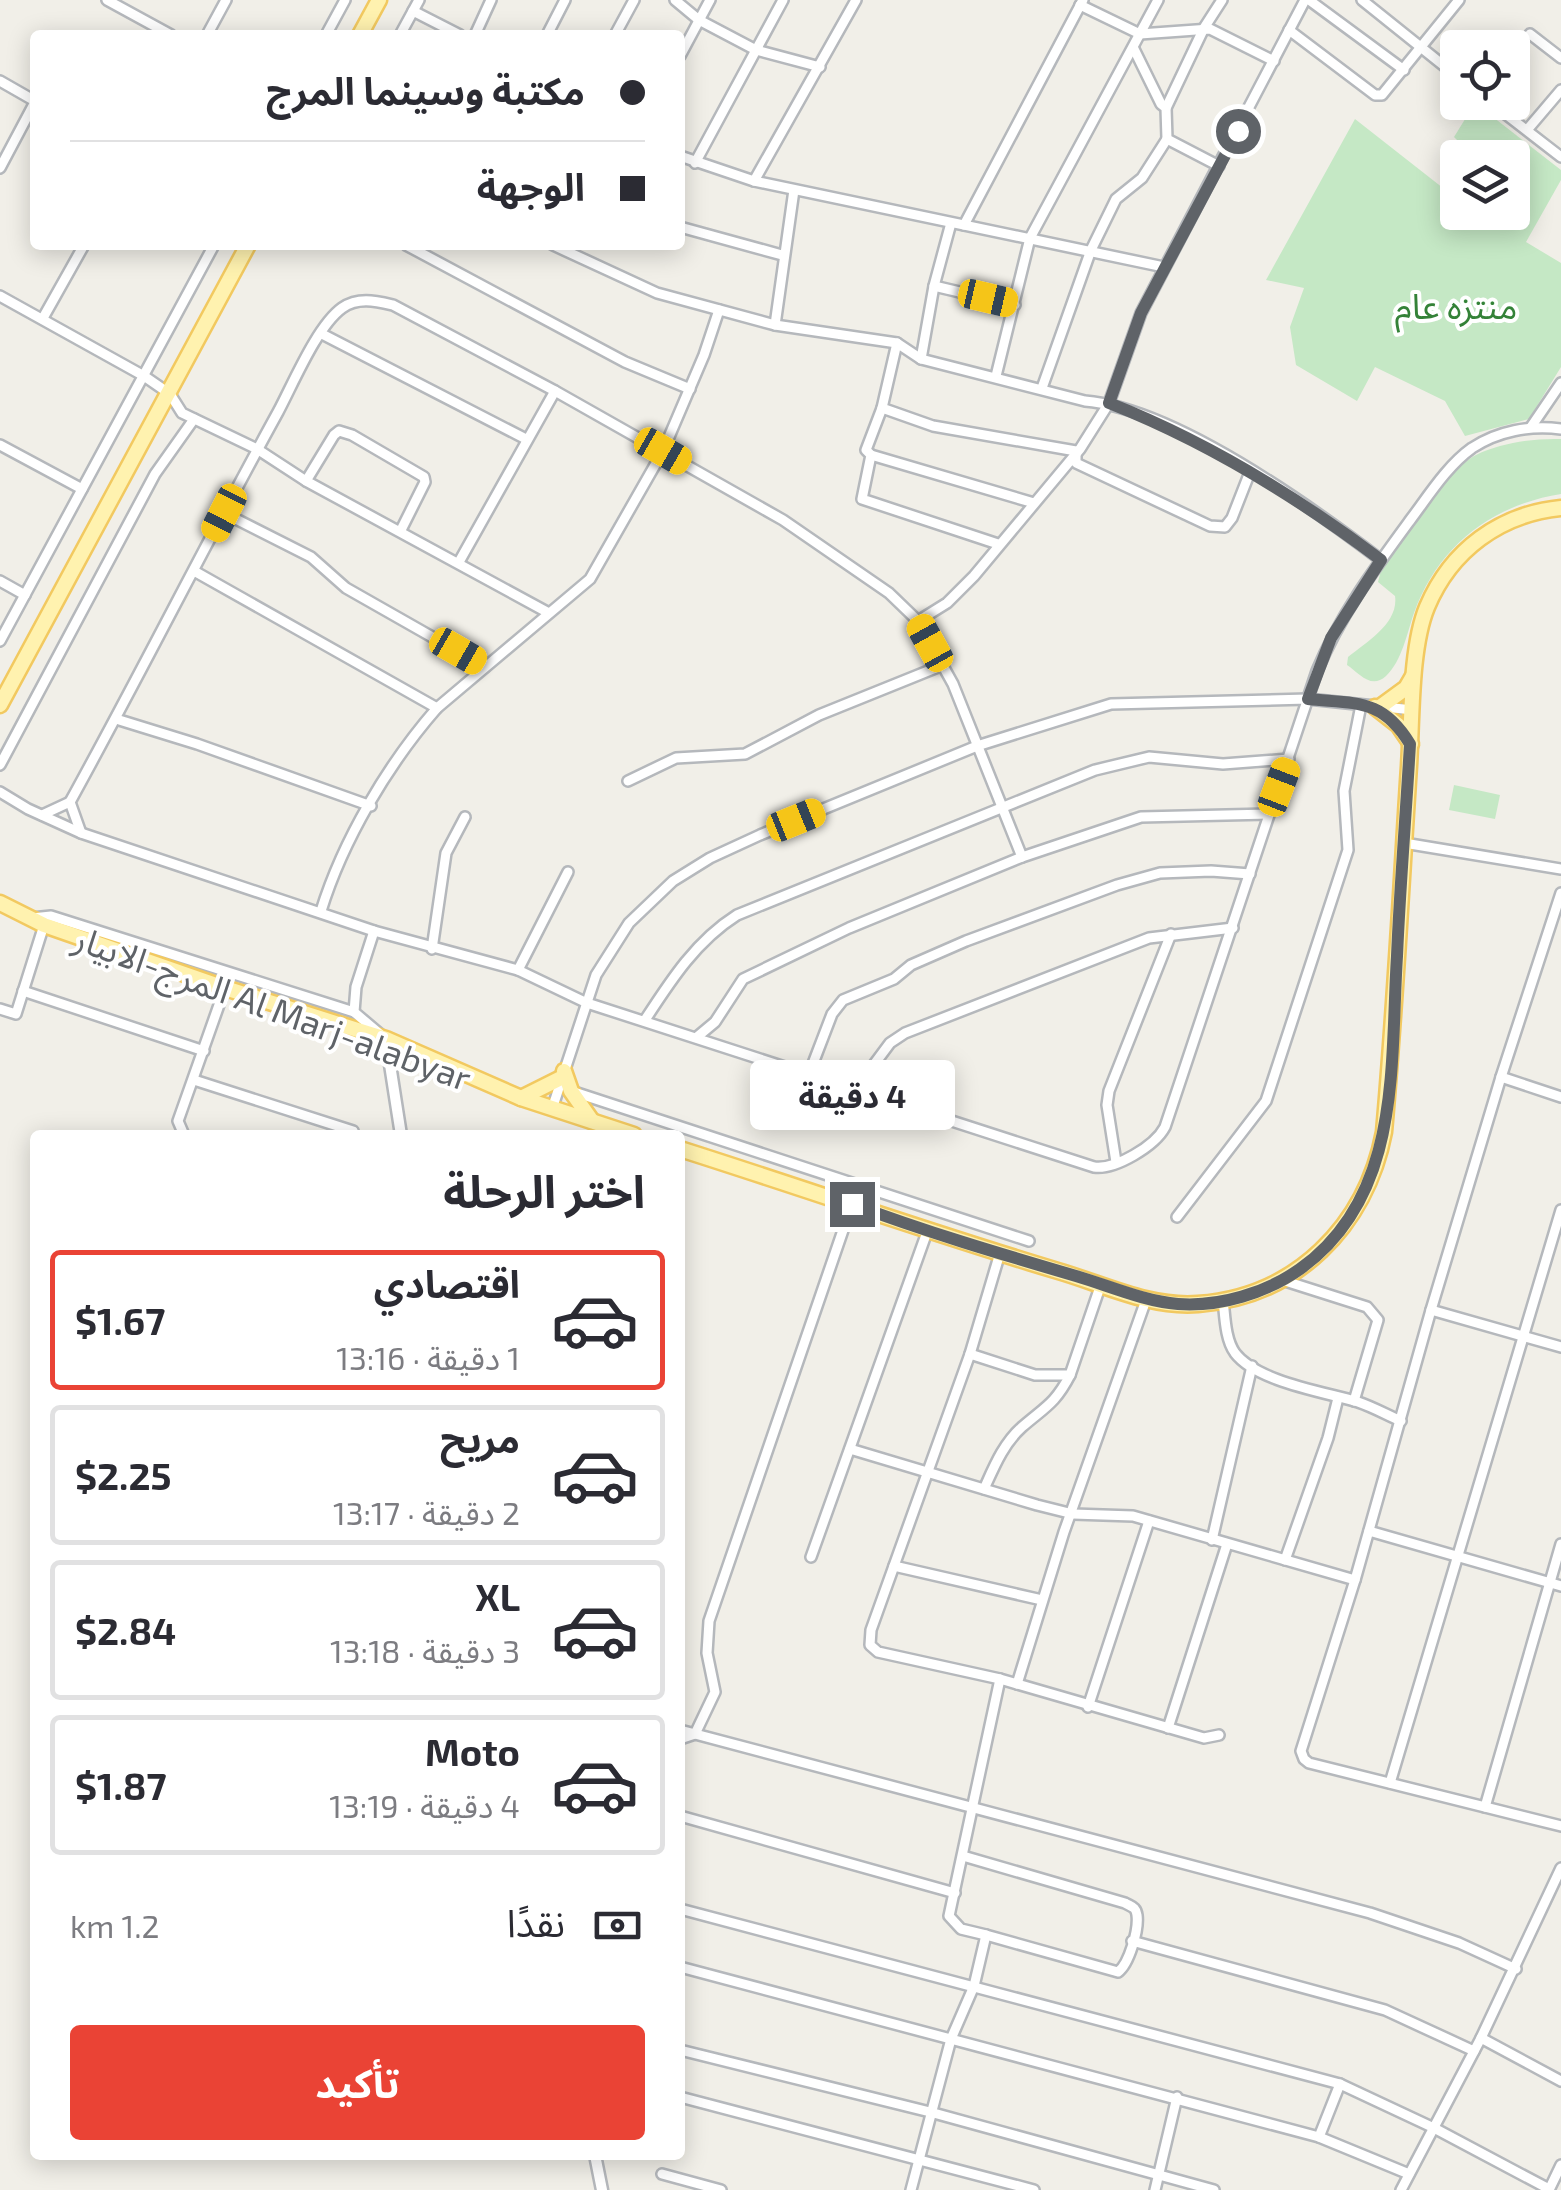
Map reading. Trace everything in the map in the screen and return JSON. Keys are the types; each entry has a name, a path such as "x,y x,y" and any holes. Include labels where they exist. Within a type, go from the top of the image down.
{"main road":[{"path":"363,30 379,0"},
{"path":"0,705 245,250"},
{"path":"685,1151 1146,1300 1198,1304 1258,1292 1282,1280 1332,1242 1356,1211 1378,1163 1391,1052 1410,744 1423,620 1449,568 1487,532 1522,516 1561,508"},
{"path":"1410,744 1400,727 1372,706 1406,688 1416,671"},
{"name":"المرج-الابيار Al Marj-alabyar","path":"0,903 33,920"},
{"name":"المرج-الابيار Al Marj-alabyar","path":"0,913 33,920 386,1040 522,1098 618,1130"},
{"path":"522,1098 562,1074 592,1122"}],"street":[{"path":"107,0 162,30"},
{"path":"210,30 226,0"},
{"path":"329,30 345,0"},
{"path":"403,30 418,0"},
{"path":"478,30 491,0"},
{"path":"550,30 565,0"},
{"path":"619,30 634,0"},
{"path":"674,0 699,20 756,50 820,66"},
{"path":"685,47 710,0"},
{"path":"695,163 783,0"},
{"path":"754,181 856,0"},
{"path":"996,376 1030,238 1158,0"},
{"path":"1042,388 1091,250 1116,199 1142,178 1167,138 1166,108 1204,28 1222,0"},
{"path":"918,622 946,603 974,576 1076,451 1109,403 1141,313 1307,0 1404,70"},
{"path":"1362,0 1440,63"},
{"path":"1371,10 1379,0"},
{"path":"1289,30 1378,96 1385,94 1460,0"},
{"path":"964,225 1082,3 1140,34 1204,28 1274,61"},
{"path":"413,10 451,30"},
{"path":"1530,34 1561,58"},
{"path":"1134,48 1166,108"},
{"path":"0,82 30,99"},
{"path":"1527,130 1561,90"},
{"path":"0,168 30,111"},
{"path":"1514,120 1561,157"},
{"path":"1167,138 1220,166"},
{"path":"685,158 754,181 1164,267"},
{"path":"775,325 794,190"},
{"path":"921,359 934,286 951,223"},
{"path":"685,229 782,255"},
{"path":"43,318 81,250"},
{"path":"0,641 211,250"},
{"path":"415,250 625,362 690,389"},
{"path":"561,250 657,293 775,325 898,342 921,359 1109,403 1176,430 1250,472 1381,560"},
{"path":"571,256 574,250"},
{"path":"934,286 1015,304"},
{"path":"0,296 144,376 170,394 182,412 194,419 257,450 306,481 547,612"},
{"path":"42,815 70,802 322,334 339,310 354,302 370,300 393,305 663,451 783,520 876,582 918,622 943,665 1022,857"},
{"path":"321,911 334,867 398,756 437,708 590,579 663,451 718,310"},
{"path":"322,334 526,440"},
{"path":"898,342 882,408 866,450 871,455 1034,503"},
{"path":"1531,427 1561,384"},
{"path":"460,562 555,391"},
{"path":"882,408 932,426 1076,451"},
{"path":"0,764 155,474 194,419"},
{"path":"2,791 81,833 374,931 518,970 586,1004 1103,1168 1154,1141 1165,1127 1331,638 1434,488 1472,448 1509,431 1531,427 1561,429"},
{"path":"306,481 334,435 345,432 424,476 425,482 401,530"},
{"path":"0,446 82,488"},
{"path":"1076,451 1076,463 1210,526 1225,527 1232,518 1250,472"},
{"path":"871,455 862,499 998,544"},
{"path":"224,513 312,556 346,588 485,667"},
{"path":"194,572 437,708"},
{"path":"0,581 25,595"},
{"path":"628,781 676,758 744,754 819,715 943,665"},
{"path":"552,1108 604,958 629,923 673,881 710,858 977,746 1122,702 1308,699 1413,710"},
{"path":"1177,1216 1266,1101 1348,850 1344,791 1372,706"},
{"path":"116,719 371,806"},
{"path":"645,1020 685,960 737,914 1094,770 1138,758 1163,756 1224,764 1290,759"},
{"path":"70,802 81,833"},
{"path":"696,1037 715,1022 743,978 849,928 1022,857 1141,817 1269,814"},
{"path":"432,949 446,853 465,818"},
{"path":"1404,843 1561,869"},
{"path":"518,970 568,872"},
{"path":"810,1074 832,1014 843,1000 966,940 1160,874 1250,874"},
{"path":"1561,894 1430,1310 1356,1580 1301,1756 1309,1763 1561,1826"},
{"path":"0,1009 16,1014 33,920 51,916 354,1012 386,1040 400,1130"},
{"path":"855,1090 890,1043 905,1033 1150,938 1233,928"},
{"path":"354,1012 356,987 374,931"},
{"path":"1116,1162 1107,1104 1109,1091 1171,934"},
{"path":"182,1130 178,1120 225,988"},
{"path":"23,990 204,1051"},
{"path":"1501,1077 1561,1097"},
{"path":"194,1080 350,1130"},
{"path":"571,1091 1029,1241"},
{"path":"792,1184 798,1164"},
{"path":"685,1737 695,1734 715,1692 707,1653 709,1622 719,1586 852,1204"},
{"path":"1390,1784 1561,1210"},
{"path":"810,1557 927,1232"},
{"path":"1000,1254 970,1354 870,1630 872,1648 914,1662 1000,1679 1204,1738 1219,1735"},
{"path":"1282,1280 1377,1314 1354,1401"},
{"path":"984,1489 1011,1440 1048,1408 1070,1375 1102,1284"},
{"path":"1017,1684 1042,1600 1146,1300"},
{"path":"1223,1300 1234,1351 1252,1366 1401,1421"},
{"path":"1430,1310 1561,1347"},
{"path":"970,1354 1035,1375 1070,1375"},
{"path":"1212,1540 1252,1366"},
{"path":"1286,1560 1338,1398"},
{"path":"850,1449 1073,1514 1120,1514 1356,1580"},
{"path":"1088,1707 1150,1522"},
{"path":"1369,1532 1561,1586"},
{"path":"1168,1728 1228,1544"},
{"path":"1486,1807 1561,1544"},
{"path":"894,1566 1042,1600"},
{"path":"963,1856 1132,1906 1137,1916 1124,1969 1118,1972 961,1928 951,1921 970,1808 1000,1679"},
{"path":"685,1731 1370,1913 1459,1943 1516,1968"},
{"path":"685,1817 955,1894"},
{"path":"1401,2190 1516,1968 1561,1868"},
{"path":"685,1910 1340,2084 1434,2128 1549,2190 1561,2165"},
{"path":"911,2190 951,2039 974,1986 986,1935"},
{"path":"1132,1941 1385,2010 1474,2051"},
{"path":"685,1967 1319,2137 1409,2174"},
{"path":"1481,2038 1561,2082"},
{"path":"685,2051 930,2112 1214,2190"},
{"path":"1319,2137 1340,2084"},
{"path":"685,2098 1034,2190"},
{"path":"1155,2190 1178,2098"},
{"path":"596,2160 602,2190"},
{"path":"662,2174 720,2190"}],"green space":[{"name":"منتزه عام","path":"1355,119 1440,186 1440,230 1530,230 1530,146 1561,170 1561,180 1526,242 1561,263 1561,367 1529,419 1465,436 1445,401 1375,367 1357,401 1296,365 1290,327 1304,288 1266,280"},
{"name":"منتزه عام","path":"1464,120 1497,120 1522,140 1457,140 1454,137"},
{"path":"1561,439 1561,494 1512,508 1490,519 1453,549 1424,589 1400,655 1381,680 1370,681 1347,665 1348,657 1380,631 1392,615 1395,596 1378,582 1381,570 1452,475 1476,455 1496,447"},
{"path":"1454,785 1500,795 1495,819 1449,810"}],"route":[{"path":"852,1204 927,1232 1146,1300 1198,1304 1258,1292 1314,1259 1356,1211 1378,1163 1391,1052 1410,744 1400,727 1375,706 1308,699 1331,638 1381,560 1337,527 1214,450 1109,403 1141,313 1238,131"}]}
